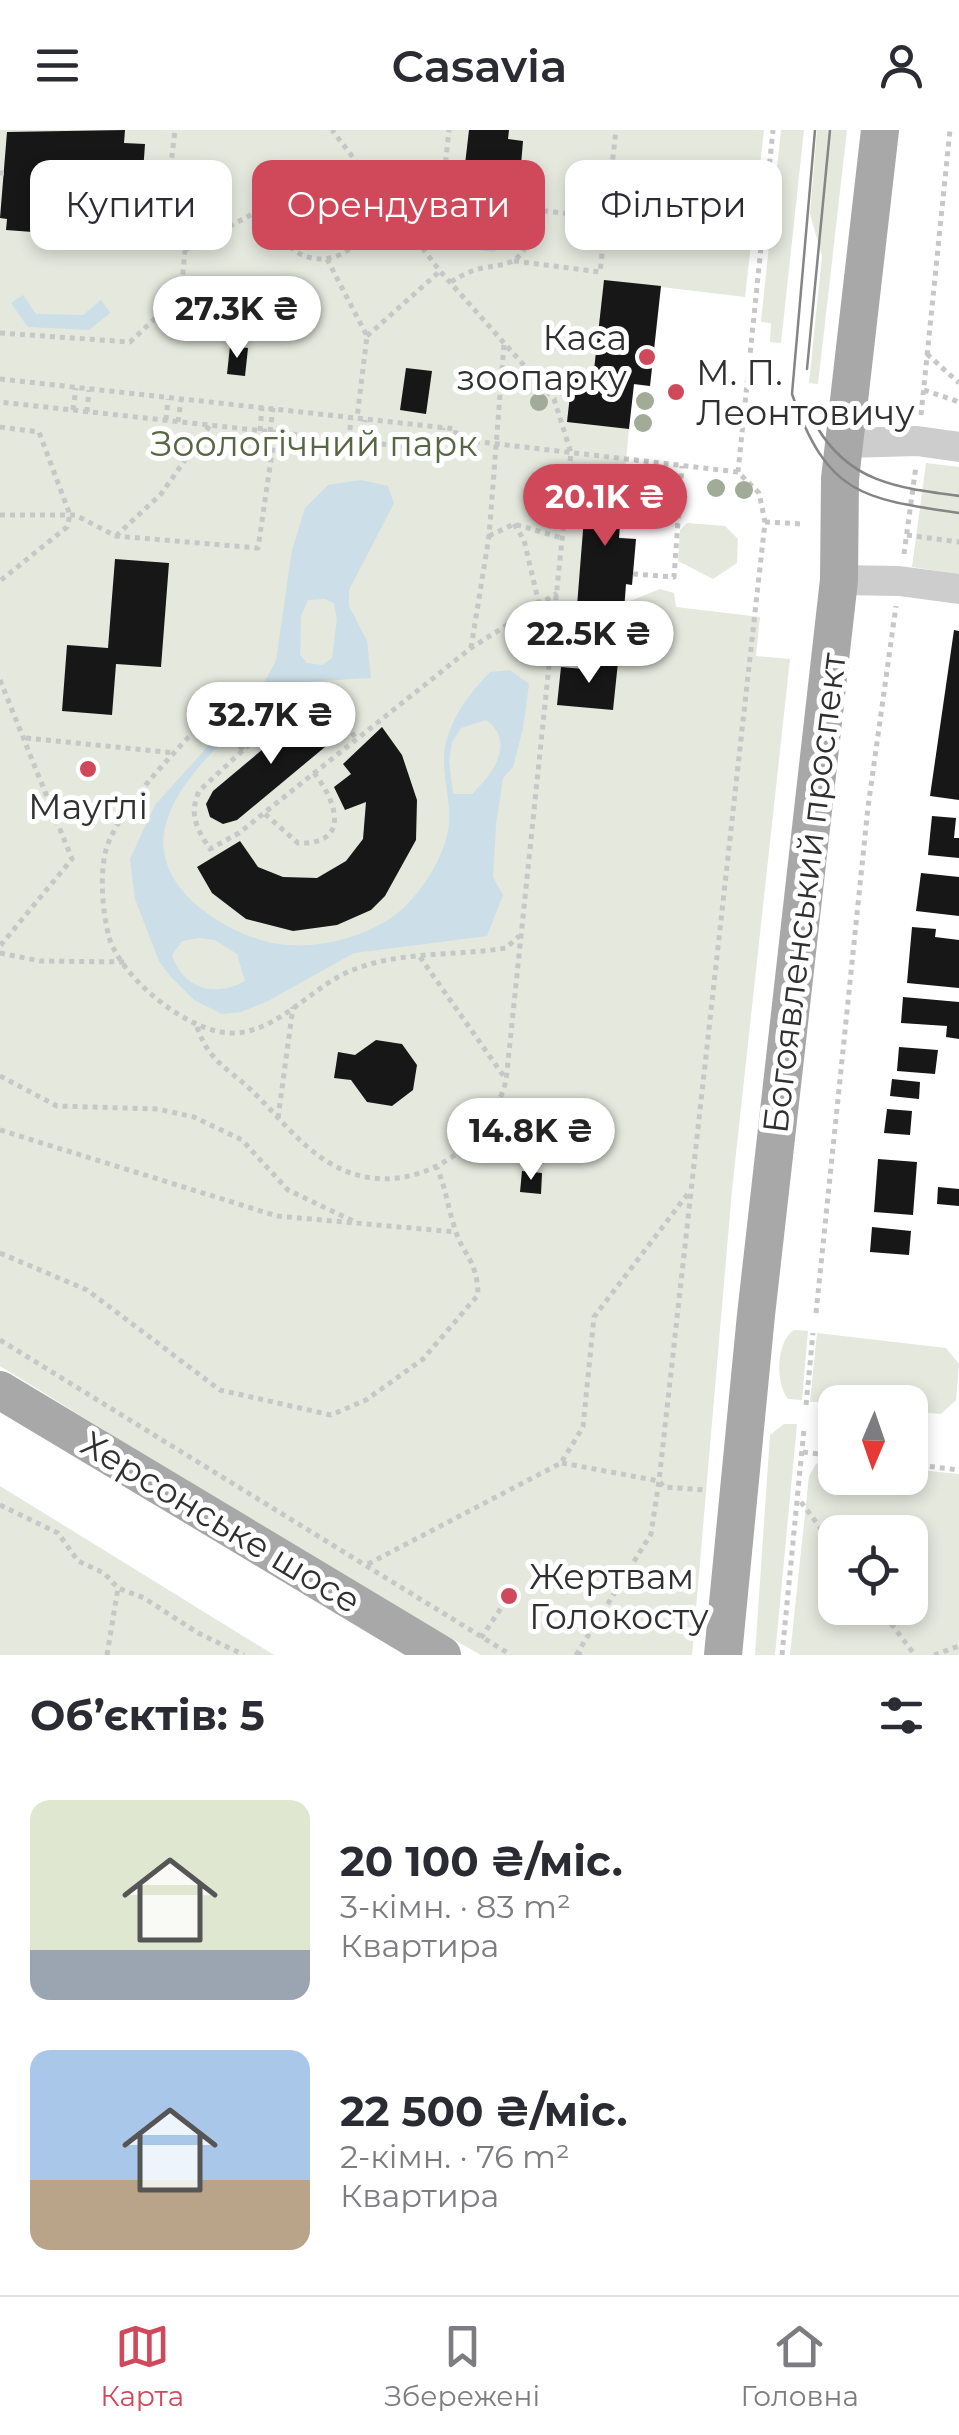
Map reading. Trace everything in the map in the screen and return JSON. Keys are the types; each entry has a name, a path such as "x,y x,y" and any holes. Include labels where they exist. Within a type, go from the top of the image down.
{"main road":[{"name":"Богоявленський проспект","path":"723,1655 756,1315 840,580 844,443 880,130"},
{"name":"Херсонське шосе","path":"0,1390 442,1655"}],"street":[{"path":"844,443 917,442 959,447"},
{"path":"840,580 899,581 959,589"}],"path":[{"path":"172,160 175,130"},
{"path":"332,130 357,160"},
{"path":"446,160 449,130"},
{"path":"613,160 616,130"},
{"path":"738,472 772,130"},
{"path":"920,423 950,130"},
{"path":"514,261 530,242 537,210 565,213"},
{"path":"0,333 130,342 182,294 185,250"},
{"path":"296,250 308,258 326,259 349,250"},
{"path":"197,1027 206,1053 278,1118 330,1164 366,1178 414,1177 437,1168 464,1150 499,1107 506,1080 572,452 554,399 424,250"},
{"path":"451,282 470,269 489,270 514,261 600,272 602,250"},
{"path":"326,259 367,336 358,418 362,442"},
{"path":"367,336 440,271"},
{"path":"470,648 489,536 504,344"},
{"path":"928,354 959,383"},
{"path":"0,379 456,428 454,452 0,402"},
{"path":"73,410 76,387"},
{"path":"87,412 89,388"},
{"path":"924,390 959,402"},
{"path":"166,420 168,397"},
{"path":"178,422 181,398"},
{"path":"260,431 262,407"},
{"path":"0,515 70,515 116,536 258,548 273,432 272,408"},
{"path":"349,440 358,418"},
{"path":"116,536 161,494 210,425"},
{"path":"0,427 39,432 70,515 67,526 0,581"},
{"path":"440,450 443,427"},
{"path":"455,439 738,472 759,493 765,522 651,1534 576,1654 587,1655"},
{"path":"903,562 916,460"},
{"path":"633,574 674,577 682,466"},
{"path":"765,522 802,524"},
{"path":"489,536 514,524 562,538"},
{"path":"514,524 524,540 539,604"},
{"path":"524,540 540,531"},
{"path":"906,535 959,542"},
{"path":"355,737 332,703 310,700 294,704 241,747 199,791 192,808 198,832 210,848 265,814 355,737 470,648 557,593"},
{"path":"816,1313 868,806 897,596"},
{"path":"0,680 72,859 0,950 40,961 125,962"},
{"path":"549,692 558,694"},
{"path":"241,747 209,714 134,802 108,842 104,884 110,939 145,988 197,1027 216,1034 261,1028 355,968 506,948 522,934"},
{"path":"26,738 176,753"},
{"path":"265,814 288,838 298,842 319,840 328,833 334,824 335,802 314,773"},
{"path":"420,957 506,1080"},
{"path":"278,1118 293,1007"},
{"path":"0,1076 57,1106 158,1109 194,1117 242,1140 288,1190 355,1222"},
{"path":"0,1130 278,1216 456,1232"},
{"path":"0,1254 87,1290 220,1390 331,1415 366,1400 424,1358 478,1295 477,1266 456,1232 449,1195 437,1168"},
{"path":"368,1565 561,1463 583,1427 594,1317 692,1188"},
{"path":"806,1405 813,1332"},
{"path":"0,1340 511,1655"},
{"path":"782,1655 804,1429"},
{"path":"803,1452 818,1454"},
{"path":"561,1463 659,1481 664,1487 705,1490"},
{"path":"928,1466 959,1470"},
{"path":"799,1500 818,1525"},
{"path":"0,1505 58,1533 78,1561 104,1573 118,1588 144,1598 244,1655"},
{"path":"107,1655 118,1588"},
{"path":"480,1638 509,1596"},
{"path":"892,1625 915,1655"},
{"path":"934,1655 959,1646"}],"green space":[{"name":"Зоологічний парк","path":"0,130 764,130 761,160 565,160 565,250 750,250 745,297 661,287 650,386 633,385 619,537 636,539 632,585 626,585 625,603 660,589 674,593 676,607 760,617 756,656 790,659 732,1190 692,1655 481,1655 341,1576 0,1366"},
{"path":"781,130 804,130 781,343 770,342 771,323 761,322 768,250 782,250 782,160 778,160"},
{"path":"817,130 847,130 818,384 809,383 822,256 810,214"},
{"path":"926,463 959,467 959,574 912,567"},
{"path":"687,523 725,526 738,539 737,563 713,579 678,561 680,530"},
{"path":"794,1330 808,1331 802,1400 788,1399 779,1373 784,1344"},
{"path":"817,1333 946,1348 959,1364 956,1400 941,1414 928,1413 928,1385 818,1385 818,1402 810,1402"},
{"path":"784,1424 797,1424 775,1655 755,1655 770,1435"},
{"path":"818,1463 818,1495 928,1495 928,1471 959,1474 959,1655 790,1655 809,1476"},
{"path":"0,1486 274,1655 0,1655"}],"shaded area":[{"path":"23,295 36,314 83,315 101,300 110,313 89,330 28,327 11,303"},
{"path":"361,480 388,486 394,503 349,590 349,606 367,641 371,678 285,683 218,746 188,781 167,820 163,843 167,864 192,901 210,915 230,928 272,943 320,944 352,937 382,923 413,897 430,875 447,837 444,752 453,722 490,672 510,670 529,684 523,728 513,767 503,778 496,825 493,877 503,895 487,936 354,953 268,1001 241,1012 222,1014 194,1000 159,961 135,899 130,859 155,805 262,686 276,661 292,550 305,508 328,485","holes":["308,600 334,603 337,619 332,658 322,665 307,663 300,655 301,616","486,720 500,738 498,758 472,794 453,794 449,761 452,742 461,728","215,940 237,954 245,981 222,989 192,983 172,955 182,941"]}],"building":[{"path":"125,130 124,143 145,144 144,160 30,160 30,232 6,230 7,219 0,218 7,132"},
{"path":"469,130 509,130 508,139 523,141 521,160 466,160"},
{"path":"604,280 661,286 650,386 634,384 629,429 567,422 572,377 593,379"},
{"path":"230,346 248,348 245,376 227,374"},
{"path":"406,368 432,371 426,414 400,410"},
{"path":"587,480 623,483 619,538 636,539 632,585 626,584 624,610 577,606"},
{"path":"115,559 169,563 161,667 116,664 112,715 62,711 67,645 108,648"},
{"path":"954,630 959,631 959,800 930,796"},
{"path":"585,660 618,662 613,710 557,705 561,667 584,669"},
{"path":"320,708 336,721 331,742 237,820 223,824 210,817 206,804 213,791 306,713"},
{"path":"382,727 402,755 417,800 416,840 385,896 371,910 337,925 293,931 246,919 212,893 197,867 240,841 258,867 283,877 317,878 346,861 363,839 366,802 345,810 334,787 351,774 343,764"},
{"path":"932,816 956,818 954,838 959,838 959,858 928,855"},
{"path":"921,873 959,877 959,916 916,911"},
{"path":"912,927 936,929 935,937 959,940 959,988 907,983"},
{"path":"903,997 959,1002 959,1039 946,1037 947,1026 901,1023"},
{"path":"376,1040 402,1044 417,1065 413,1090 392,1106 367,1102 351,1080 334,1078 338,1052 355,1055"},
{"path":"899,1047 938,1050 935,1074 897,1071"},
{"path":"892,1079 920,1082 919,1099 890,1096"},
{"path":"887,1109 912,1111 910,1135 884,1133"},
{"path":"878,1159 917,1162 913,1215 874,1212"},
{"path":"522,1171 542,1173 541,1194 520,1192"},
{"path":"938,1187 959,1189 959,1206 937,1204"},
{"path":"872,1227 911,1231 909,1255 870,1252"}],"tram line":[{"path":"815,130 792,394 819,453 852,486 896,503 959,513"},
{"path":"807,369 830,130"},
{"path":"817,427 845,460 878,480 959,496"}],"place":[{"name":"Каса зоопарку","path":"647,357"},
{"name":"М. П. Леонтовичу","path":"676,392"},
{"name":"Мауґлі","path":"88,769"},
{"name":"Жертвам Голокосту","path":"509,1596"}]}
